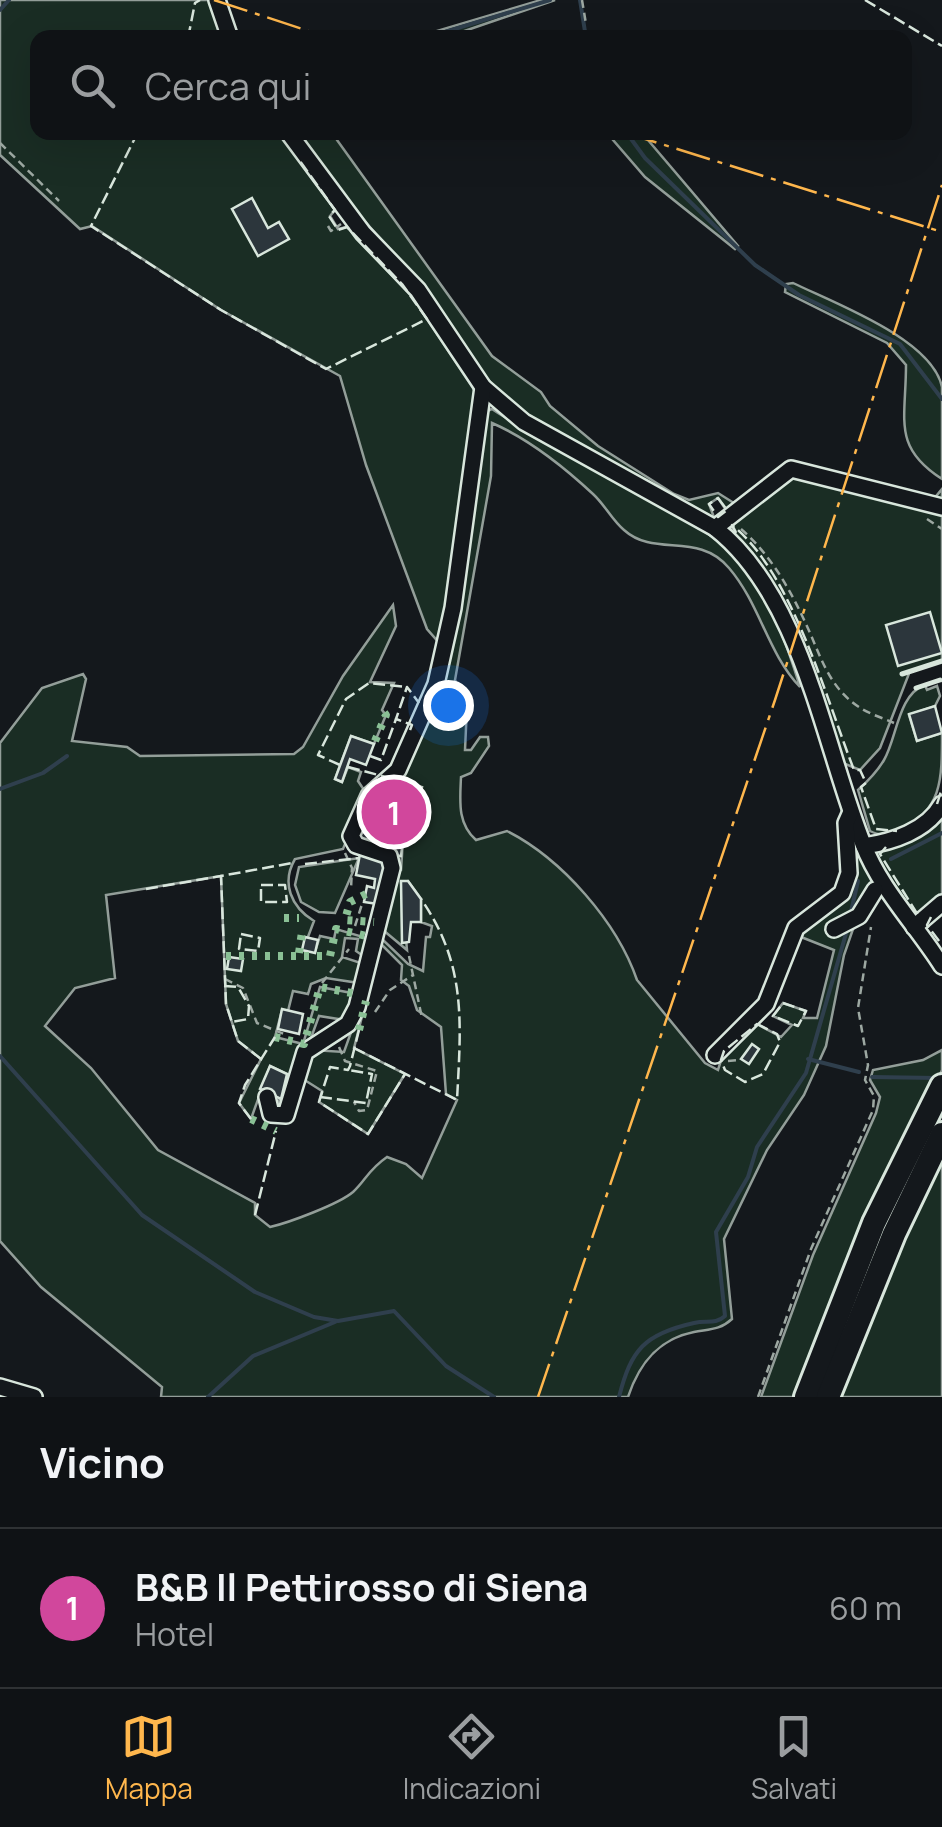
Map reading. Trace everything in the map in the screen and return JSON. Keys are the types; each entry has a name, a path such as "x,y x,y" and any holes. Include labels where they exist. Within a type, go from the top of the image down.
{"highway":[{"path":"806,1397 874,1222 939,1092"},
{"path":"828,1397 894,1234 942,1134"}],"street":[{"path":"217,0 227,30"},
{"path":"294,140 363,233 418,290 482,387 524,422 722,523 754,567 786,628 864,846 882,884 942,966"},
{"path":"267,1097 271,1114 286,1115 306,1052 348,1024 356,1007 392,868 389,856 356,845 351,836 368,796 398,770 436,684 453,608 482,387"},
{"path":"722,523 791,469 932,505"},
{"path":"864,846 888,842 916,828 942,804"},
{"path":"715,1055 766,1004 796,928 842,893 849,873 846,823 852,811"},
{"path":"842,926 875,890"},
{"path":"914,927 942,902"},
{"path":"0,1387 34,1397"}],"path":[{"path":"582,0 586,24"},
{"path":"0,142 59,201"},
{"path":"328,226 330,231 342,224 339,219"},
{"path":"932,505 942,529"},
{"path":"722,523 770,560 800,612 822,666 835,684 857,706 894,723"},
{"path":"344,852 352,868 350,889"},
{"path":"758,1397 810,1249 872,1110 874,1096 865,1080 868,1065 858,1008 875,890"},
{"path":"355,926 363,901"},
{"path":"322,982 349,950"},
{"path":"409,956 422,1018"},
{"path":"375,1012 390,990 414,974"},
{"path":"225,980 243,988 250,1016 270,1030 284,1034"},
{"path":"335,1032 345,1061 377,1071 366,1110 356,1108 354,1102"}],"green space":[{"path":"0,0 211,0 221,30 30,30 30,140 284,140 335,210 330,216 338,229 347,227 413,298 475,391 442,646 427,629 366,465 340,376 221,310 92,226 80,229 0,155"},
{"path":"541,0 555,0 467,30 440,30"},
{"path":"302,140 337,140 492,356 541,392 550,406 598,446 674,494 689,500 718,493 737,505 726,510 718,498 709,504 715,520 666,497 526,414 483,377 412,274 352,207"},
{"path":"613,140 648,140 738,246 735,249 645,177"},
{"path":"793,283 879,324 920,353 934,370 942,387 942,479 915,455 905,431 906,365 887,343 785,292 786,284"},
{"path":"492,409 670,509 732,553 767,601 800,687 780,660 740,582 717,557 704,550 636,538 558,464 492,423 491,476 455,680 467,706 465,750 471,750 480,737 488,737 489,746 471,773 461,777 461,811 466,826 476,840 507,831 567,875 616,936 637,980 705,1063 718,1070 724,1051 753,1026 757,1024 781,1037 792,1025 773,1016 783,1003 806,1011 803,1018 817,1018 834,950 796,935 846,893 848,829 875,882 861,906 844,955 826,1046 804,1095 767,1150 724,1239 732,1319 719,1327 681,1335 660,1347 644,1364 628,1397 161,1397 162,1387 41,1287 0,1241 0,743 42,688 83,674 86,679 72,741 127,747 140,756 294,754 303,747 343,676 393,605 396,626 370,682 394,683 382,710 386,715 374,744 351,736 335,779 342,782 348,767 361,772 358,781 366,793 343,849 295,859 289,877 294,902 314,921 303,950 315,952 320,936 334,939 336,929 370,939 366,958 356,951 358,939 345,938 342,957 364,964 359,983 326,978 311,984 308,994 293,991 288,1011 282,1010 275,1037 303,1044 320,987 357,994 345,1020 319,1016 285,1109 277,1108 287,1074 270,1066 251,1119 239,1103 261,1059 238,1041 226,1004 221,876 106,895 115,978 75,988 45,1026 91,1068 158,1150 255,1203 255,1215 270,1227 346,1197 387,1157 406,1164 422,1178 457,1100 446,1094 441,1027 417,1010 409,986 401,980 402,965 380,943 381,938 408,964 423,971 426,937 430,937 432,926 421,922 421,899 408,881 401,882 407,950 383,930 396,873 401,870 403,840 410,843 415,829 399,824 402,812 415,814 398,781 392,803 380,801 375,820 365,817 433,702 485,412"},
{"path":"791,473 927,507 942,489 942,661 910,671 880,748 860,770 843,763 763,571 730,527 736,532 732,525"},
{"path":"925,685 927,690 937,686 940,696 935,706 909,715 917,741 942,733 937,792 924,814 913,822 888,834 874,833 870,831 858,790 884,760 909,697"},
{"path":"942,814 942,897 923,913 914,914 872,851 910,838"},
{"path":"359,858 335,913 319,912 301,902 295,885 299,867"},
{"path":"375,965 354,1048 405,1074 368,1134 319,1102 322,1091 303,1079 312,1050 344,1052"},
{"path":"942,1050 942,1070 799,1397 761,1397 813,1255 876,1113 880,1097 870,1080 873,1070 923,1060"},
{"path":"942,1150 942,1397 839,1397 878,1292"}],"building":[{"path":"252,198 268,228 279,222 289,239 258,256 232,209"},
{"path":"930,612 942,653 898,666 886,625"},
{"path":"935,706 942,733 917,741 909,714"},
{"path":"351,736 374,744 366,765 350,759 342,782 335,779"},
{"path":"398,780 422,787 415,815 402,812 399,824 415,828 410,843 403,840 401,856 392,855 395,834 375,829 371,841 359,839 365,817 375,820 380,800 392,803"},
{"path":"360,854 386,860 378,904 364,902 367,886 374,888 375,879 356,875"},
{"path":"401,881 408,881 421,899 421,922 411,922 409,942 402,943"},
{"path":"305,937 318,940 315,953 302,950"},
{"path":"229,957 243,959 241,971 227,969"},
{"path":"282,1009 303,1014 299,1034 278,1029"},
{"path":"752,1044 759,1049 749,1064 741,1059"},
{"path":"270,1066 287,1074 281,1099 260,1089"}],"waterway":[{"path":"0,10 9,0"},
{"path":"451,30 550,0"},
{"path":"580,0 585,30"},
{"path":"632,140 645,158 755,265 799,295 900,344 942,399"},
{"path":"0,789 43,773 67,756"},
{"path":"891,859 942,833"},
{"path":"850,916 858,881"},
{"path":"619,1397 635,1356 651,1339 677,1327 725,1316 716,1232 748,1177 757,1147 806,1073 847,930"},
{"path":"0,1056 142,1215 255,1292 314,1317 338,1321 394,1311 446,1366 494,1397"},
{"path":"808,1059 859,1072"},
{"path":"872,1077 937,1078"},
{"path":"208,1397 253,1356 335,1322"}],"hedge":[{"path":"375,741 386,715 382,710"},
{"path":"366,894 350,902 345,920 374,922"},
{"path":"284,918 299,918"},
{"path":"226,956 330,956 336,929 371,937"},
{"path":"299,953 302,932"},
{"path":"275,1037 304,1044 320,987 357,994"},
{"path":"359,1030 366,1001"},
{"path":"251,1119 276,1131"}],"fence":[{"path":"190,30 195,3 200,0"},
{"path":"865,0 942,46"},
{"path":"134,140 91,226 221,310 326,369 427,319 402,284 347,227 338,230 329,216 335,210 300,161"},
{"path":"718,498 727,510 718,517 709,504 718,498"},
{"path":"736,533 732,525 772,573 805,637 854,770 860,770 866,783 861,787 876,829 897,831"},
{"path":"340,765 318,755 346,699 369,683 407,687"},
{"path":"410,730 412,725 396,719 407,687 419,703"},
{"path":"370,756 381,760 396,719"},
{"path":"348,767 386,777"},
{"path":"937,804 942,788"},
{"path":"886,847 880,854 916,912 923,914"},
{"path":"305,864 359,858"},
{"path":"261,1059 238,1041 226,1004 221,876 292,863"},
{"path":"146,889 221,876"},
{"path":"261,885 285,885 287,902 261,902 261,885"},
{"path":"354,1048 457,1100 460,1045 454,971 447,947 421,899"},
{"path":"931,917 927,925 942,945"},
{"path":"241,934 260,938 258,951 239,949 241,934"},
{"path":"224,986 238,987 249,1006 248,1019 232,1022"},
{"path":"783,1003 806,1011 798,1026 773,1016 783,1003"},
{"path":"757,1024 777,1034 780,1042 763,1074 745,1082 725,1070 721,1060 724,1051 757,1024"},
{"path":"359,1030 348,1070 330,1067 319,1102 368,1134 405,1074"},
{"path":"251,1119 239,1103 245,1085 275,1037"},
{"path":"320,1097 366,1103 372,1074 348,1070"},
{"path":"255,1215 276,1131"}],"wall":[{"path":"902,674 942,661"},
{"path":"916,688 940,680"}],"power":[{"path":"214,0 306,30"},
{"path":"649,140 942,232"},
{"path":"538,1397 775,700 942,185"}],"place":[{"name":"B&B Il Pettirosso di Siena","path":"394,812"}]}
